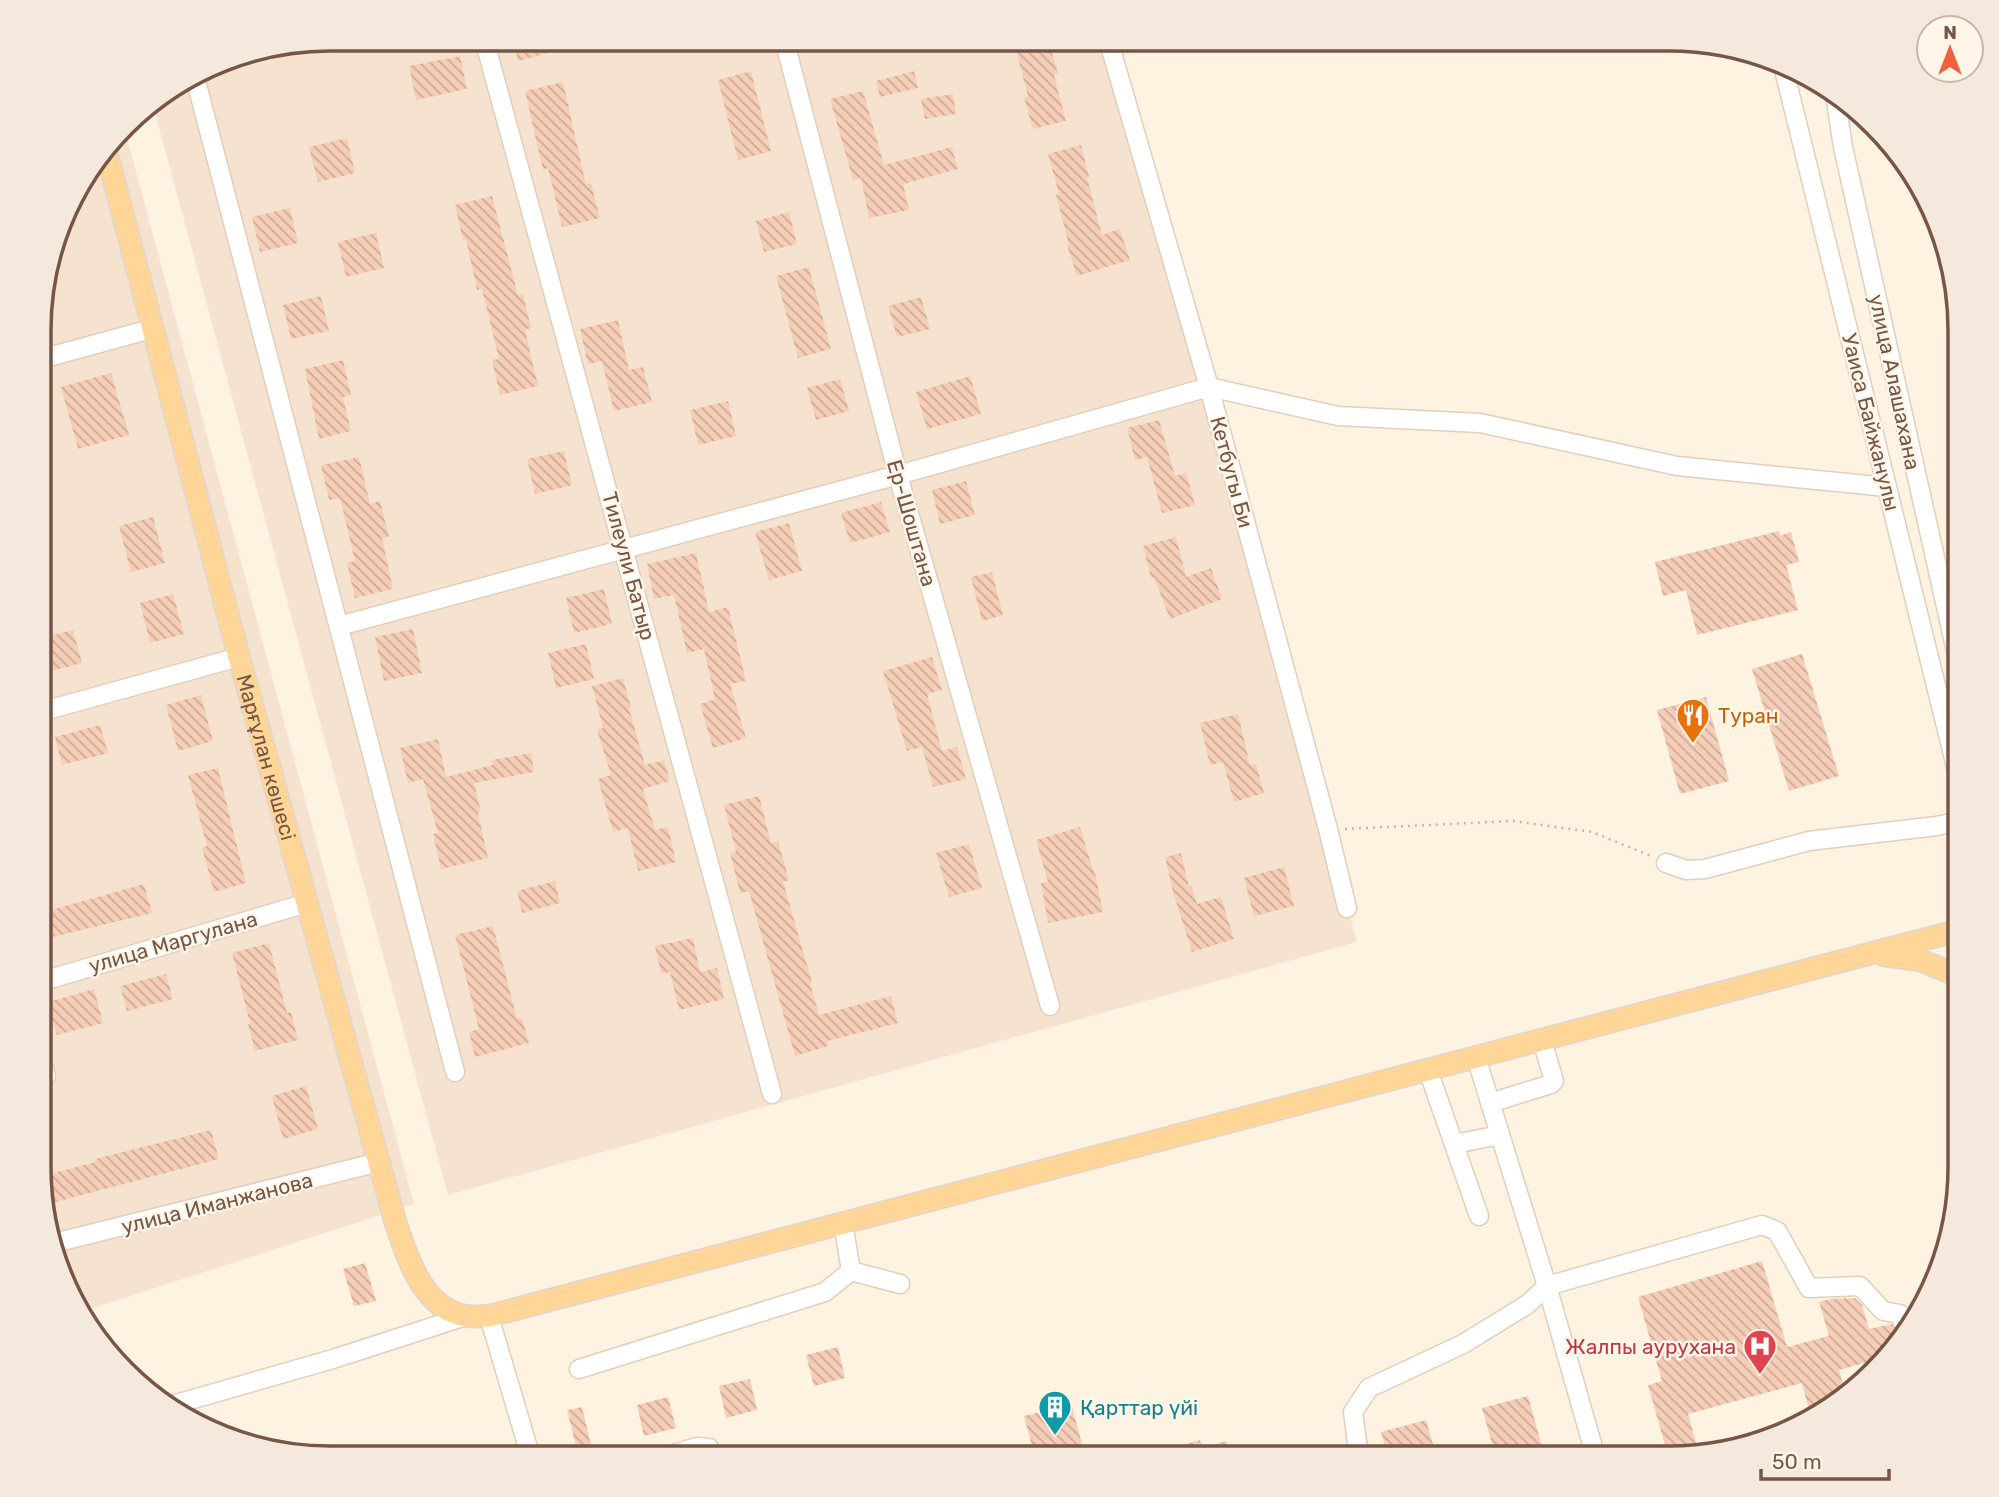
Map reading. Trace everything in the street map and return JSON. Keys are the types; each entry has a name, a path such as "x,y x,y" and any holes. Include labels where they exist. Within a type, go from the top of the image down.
{"main road":[{"name":"Марғұлан көшесі","path":"108,160 239,657 396,1224 407,1258 423,1287 439,1303 466,1316 489,1316 1948,933"},
{"path":"1870,954 1919,960 1948,970"}],"street":[{"name":"Тилеули Батыр","path":"488,51 772,1094"},
{"name":"Ер-Шоштана","path":"786,51 898,475 1050,1006"},
{"name":"Кетбугы Би","path":"1111,51 1209,387 1347,908"},
{"name":"Уаиса Байжанулы","path":"1786,77 1948,734"},
{"path":"197,85 454,1072"},
{"name":"улица Алашахана","path":"1837,107 1846,161 1948,616"},
{"path":"51,356 151,329"},
{"path":"340,626 898,475 1209,387 1338,416 1480,423 1677,466 1887,487"},
{"path":"51,709 239,657"},
{"path":"1666,863 1686,870 1705,869 1809,841 1948,823"},
{"name":"улица Маргулана","path":"51,979 307,903"},
{"path":"1490,1103 1555,1081 1542,1040"},
{"path":"1476,1057 1547,1286 1593,1446"},
{"path":"1428,1070 1479,1216"},
{"path":"1454,1144 1500,1135"},
{"name":"улица Иманжанова","path":"61,1241 379,1162"},
{"path":"843,1223 851,1270"},
{"path":"1357,1446 1353,1412 1368,1388 1463,1344 1528,1304 1547,1286 1762,1225 1777,1231 1809,1288 1860,1286 1883,1311 1900,1314 1902,1320"},
{"path":"851,1270 900,1284"},
{"path":"579,1368 825,1292 851,1270"},
{"path":"181,1403 332,1359 466,1316"},
{"path":"489,1316 527,1446"}],"path":[{"path":"1328,829 1513,821 1592,832 1666,863"}],"shaded area":[{"path":"312,51 1122,51 1357,942 448,1195 155,112 190,88 223,72 258,60"},
{"path":"127,138 414,1204 89,1309 72,1274 60,1239 51,1185 51,312 60,258 72,223 88,190"}],"building":[{"path":"516,51 548,51 548,53 518,61"},
{"path":"1016,51 1052,51 1058,74 1054,75 1066,121 1033,129 1024,97 1028,96"},
{"path":"460,56 467,89 416,100 409,66"},
{"path":"751,71 771,151 738,160 718,80"},
{"path":"914,71 918,88 880,97 876,81"},
{"path":"563,82 586,185 591,183 600,218 562,227 548,168 543,170 525,91"},
{"path":"863,91 884,165 952,147 958,169 903,184 909,210 869,218 861,178 853,180 830,99"},
{"path":"953,94 956,114 925,119 921,99"},
{"path":"347,138 355,173 318,182 309,147"},
{"path":"1081,145 1102,235 1120,229 1130,260 1077,276 1067,245 1056,195 1059,194 1048,154"},
{"path":"492,196 518,295 523,294 531,328 525,330 538,386 500,395 492,360 499,359 482,289 477,290 466,239 463,240 455,205"},
{"path":"290,208 298,243 260,252 252,217"},
{"path":"789,212 797,244 764,252 756,221"},
{"path":"376,233 384,268 346,277 338,242"},
{"path":"809,267 831,349 798,358 776,276"},
{"path":"321,296 329,331 291,339 283,305"},
{"path":"921,297 930,329 897,337 888,306"},
{"path":"618,320 629,370 643,367 652,402 614,411 602,361 588,364 580,329"},
{"path":"343,360 351,395 343,397 351,431 319,439 305,369"},
{"path":"111,373 129,435 78,449 61,387"},
{"path":"970,376 981,414 927,429 916,392"},
{"path":"840,379 849,411 816,420 807,388"},
{"path":"728,401 736,436 698,445 690,410"},
{"path":"1159,420 1175,476 1186,473 1195,505 1162,513 1147,457 1135,460 1127,428"},
{"path":"564,451 572,485 535,494 527,459"},
{"path":"359,457 370,504 380,501 389,537 382,538 393,589 355,598 347,563 355,561 340,498 329,500 321,465"},
{"path":"966,481 975,515 940,524 932,490"},
{"path":"881,502 890,532 850,543 841,513"},
{"path":"153,517 165,563 131,572 119,526"},
{"path":"789,523 802,571 769,580 755,532"},
{"path":"1779,531 1780,536 1791,532 1799,562 1786,565 1798,610 1697,635 1686,590 1663,596 1655,562"},
{"path":"1176,537 1186,577 1211,568 1222,599 1170,619 1154,577 1151,578 1143,546"},
{"path":"696,553 709,612 728,607 746,681 730,684 746,738 713,748 700,704 715,699 704,649 687,653 674,595 654,599 647,564"},
{"path":"992,572 1003,615 982,621 971,577"},
{"path":"604,589 612,624 574,633 566,598"},
{"path":"173,594 184,634 150,643 140,603"},
{"path":"413,629 422,673 384,681 375,637"},
{"path":"73,630 82,663 51,671 51,635"},
{"path":"586,644 594,679 556,688 548,653"},
{"path":"1802,654 1839,776 1789,791 1752,669"},
{"path":"932,657 942,690 927,694 942,751 957,747 966,779 933,787 922,747 907,751 883,671"},
{"path":"623,678 645,765 664,760 670,781 643,789 655,830 668,827 676,862 638,871 628,828 613,832 598,779 611,775 597,730 603,728 592,686"},
{"path":"201,695 213,741 178,751 166,705"},
{"name":"Туран","path":"1706,697 1729,781 1680,794 1657,710"},
{"path":"1238,714 1250,765 1256,764 1264,793 1234,802 1223,762 1210,765 1200,723"},
{"path":"100,725 108,753 62,765 55,737"},
{"path":"438,739 446,777 493,765 492,760 531,753 534,772 474,783 488,858 441,869 433,834 438,833 423,779 408,783 400,748"},
{"path":"218,768 246,883 214,892 202,848 207,846 188,775"},
{"path":"759,796 771,843 778,841 789,880 783,882 819,1015 891,996 898,1023 827,1041 828,1046 795,1056 749,891 740,893 730,853 736,852 724,805"},
{"path":"1080,827 1095,873 1103,912 1048,923 1041,883 1048,882 1036,840"},
{"path":"969,844 982,888 949,897 936,853"},
{"path":"1181,853 1189,887 1191,886 1197,904 1221,897 1234,939 1192,952 1165,857"},
{"path":"1284,867 1294,906 1254,916 1244,878"},
{"path":"555,881 560,903 522,913 517,891"},
{"path":"144,884 152,913 51,937 51,910"},
{"path":"493,926 517,1019 522,1018 529,1043 475,1057 469,1032 479,1029 455,935"},
{"path":"693,938 700,972 717,968 724,999 679,1010 670,972 661,974 655,946"},
{"path":"269,943 287,1013 291,1012 298,1040 255,1051 232,953"},
{"path":"166,974 173,999 127,1011 120,986"},
{"path":"94,989 103,1023 57,1035 51,1001"},
{"path":"306,1086 318,1129 283,1139 272,1096"},
{"path":"211,1130 219,1159 53,1203 51,1174 95,1162 95,1159"},
{"path":"1762,1261 1787,1347 1829,1336 1819,1302 1831,1299 1855,1298 1862,1305 1869,1329 1892,1324 1895,1331 1870,1361 1839,1370 1843,1385 1809,1409 1802,1383 1688,1414 1696,1443 1665,1446 1648,1385 1662,1381 1638,1297"},
{"path":"365,1263 376,1301 354,1306 343,1269"},
{"path":"838,1347 845,1378 814,1386 806,1355"},
{"path":"750,1379 757,1410 726,1418 719,1386"},
{"path":"1528,1396 1542,1446 1493,1446 1482,1408"},
{"path":"668,1397 676,1428 644,1436 637,1405"},
{"name":"Қарттар үйі","path":"1071,1404 1083,1446 1032,1446 1024,1416"},
{"path":"582,1407 591,1446 576,1446 567,1410"},
{"path":"1426,1420 1434,1446 1385,1446 1381,1432"},
{"path":"1200,1440 1202,1446 1183,1446"},
{"path":"1226,1441 1227,1446 1209,1446"}],"place":[{"name":"Туран","path":"1693,745"},
{"name":"Жалпы аурухана","path":"1760,1376"},
{"name":"Қарттар үйі","path":"1055,1437"}]}
